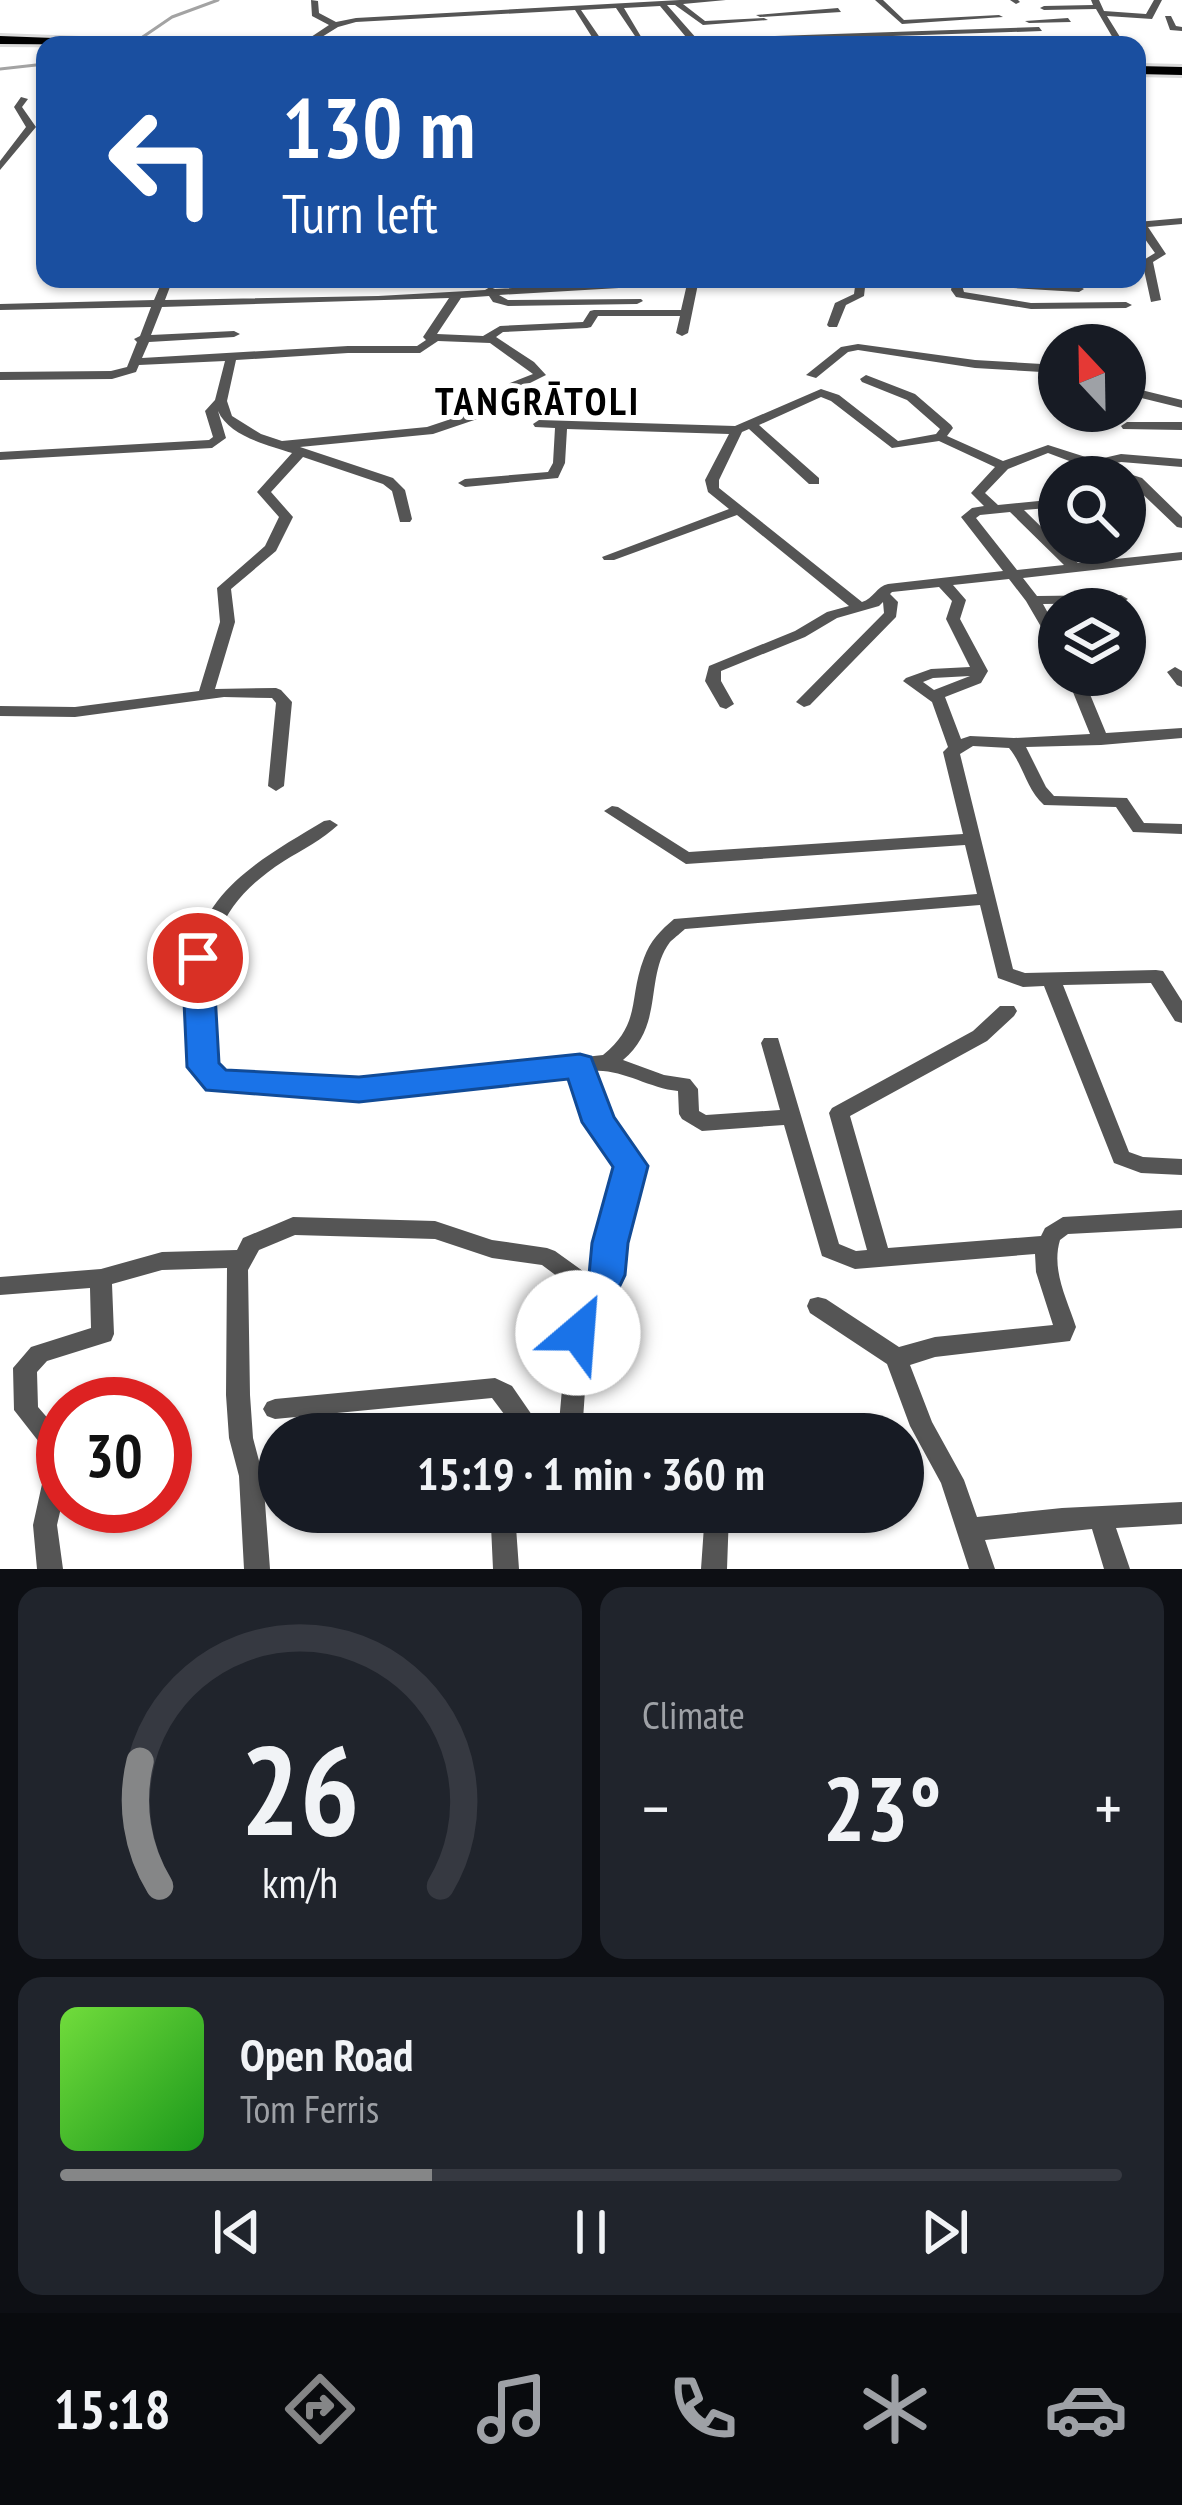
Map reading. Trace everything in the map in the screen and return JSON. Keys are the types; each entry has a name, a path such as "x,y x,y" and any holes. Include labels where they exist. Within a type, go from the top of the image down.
{"main road":[{"path":"1,41 36,42"},
{"path":"1,41 36,43"},
{"path":"1146,72 1182,72"}],"street":[{"path":"492,0 497,14"},
{"path":"317,36 334,25 356,20 722,0"},
{"path":"879,0 899,21 999,17"},
{"path":"853,36 1039,21 1097,6 1150,17 1158,0"},
{"path":"314,1 315,14 334,25"},
{"path":"395,18 401,1"},
{"path":"1126,1 1126,15"},
{"path":"428,16 433,2"},
{"path":"680,2 703,23 838,10"},
{"path":"663,5 690,36"},
{"path":"356,20 370,6"},
{"path":"1097,6 1115,36"},
{"path":"620,8 637,36"},
{"path":"578,11 595,36"},
{"path":"759,15 774,36"},
{"path":"982,18 1039,21"},
{"path":"1168,18 1173,28 1182,29"},
{"path":"939,20 1068,20"},
{"path":"0,167 32,127 18,107 24,99"},
{"path":"1146,222 1182,221"},
{"path":"1146,231 1160,256"},
{"path":"1146,263 1160,256 1182,257"},
{"path":"1146,278 1155,300"},
{"path":"0,376 112,375 132,370 140,339 165,288"},
{"path":"389,288 391,298"},
{"path":"0,307 311,295 391,298 531,288"},
{"path":"682,333 692,288"},
{"path":"833,325 841,303 859,296 860,288"},
{"path":"959,288 960,295 1012,304 1126,305"},
{"path":"1066,288 1079,289"},
{"path":"490,290 497,300 508,303 637,302"},
{"path":"282,445 410,435 494,410 514,386 540,375 529,362 486,339 429,337 458,293"},
{"path":"486,339 500,329 587,325 594,313 687,313"},
{"path":"140,339 234,334"},
{"path":"135,362 231,361 249,353 304,350 426,349 434,340"},
{"path":"812,376 845,350 858,347 1038,368"},
{"path":"0,456 212,444 220,438 209,416 221,401 231,361"},
{"path":"866,379 920,404 947,428 940,437"},
{"path":"539,424 744,427 821,393 835,398 891,443 940,437 1003,466"},
{"path":"1146,395 1182,404"},
{"path":"221,401 226,418 257,437 394,485 405,519"},
{"path":"465,483 553,475 559,463 561,424"},
{"path":"1146,426 1182,427"},
{"path":"744,427 814,481"},
{"path":"744,427 711,485 860,607"},
{"path":"995,509 979,489 1003,466 1048,449 1071,456"},
{"path":"206,694 210,663 230,629 224,588 275,542 286,517 264,492 300,452"},
{"path":"1146,460 1182,463"},
{"path":"1148,494 1182,524"},
{"path":"1038,505 977,511 968,517 1038,607"},
{"path":"1012,507 1073,566"},
{"path":"609,557 739,510"},
{"path":"1146,561 1182,556"},
{"path":"726,704 713,681 714,669 884,596 888,588 1104,564"},
{"path":"942,581 962,609 952,614 953,619 980,671"},
{"path":"805,702 891,614 891,602 884,596"},
{"path":"1034,600 1038,600"},
{"path":"935,695 976,680 980,671"},
{"path":"956,746 935,695 911,681 931,674 980,671"},
{"path":"0,711 88,711 262,691 282,697 276,786"},
{"path":"1083,696 1101,740"},
{"path":"1182,733 1101,740 970,741 951,752 1005,973 1023,980 1156,976 1182,1016"},
{"path":"1014,743 1024,753 1042,796 1050,801 1121,802 1139,828 1182,829"},
{"path":"612,811 686,858 972,839"},
{"path":"330,825 266,865 214,916 203,939 196,976 208,1076 231,1085 359,1089 608,1062 662,1082 683,1084 688,1089 689,1114 702,1123 790,1118"},
{"path":"608,1062 633,1043 647,1003 649,966 668,932 680,923 986,899"},
{"path":"1051,979 1121,1157 1141,1165 1182,1167"},
{"path":"880,1257 838,1113 980,1036 1007,1011"},
{"path":"771,1043 830,1250 855,1260 1045,1244"},
{"path":"571,1413 575,1348 583,1316 607,1275 610,1243 631,1166 599,1122 580,1066"},
{"path":"818,1306 896,1357 935,1347 1062,1334 1065,1327 1045,1244 1052,1231 1063,1226 1182,1219"},
{"path":"0,1286 100,1278 162,1261 238,1259 262,1236 293,1226 410,1226 435,1229 506,1252 547,1257 597,1294"},
{"path":"238,1259 239,1425 251,1476 257,1569"},
{"path":"50,1569 45,1525 58,1466 49,1437 26,1410 25,1368 39,1354 104,1334 100,1278"},
{"path":"903,1356 898,1365 902,1384 952,1480 982,1569"},
{"path":"275,1409 495,1388 515,1413"},
{"path":"969,1530 1182,1514"},
{"path":"1101,1518 1117,1569"},
{"path":"503,1533 506,1569"},
{"path":"714,1569 716,1533"}],"waterway":[{"path":"144,36 172,17 218,0"},
{"path":"0,69 36,65"}],"district":[{"name":"TANGRĀTOLI","path":"538,401"}],"route":[{"path":"198,958 203,1067 217,1082 337,1090 580,1066 599,1122 631,1166 610,1243 607,1275 578,1333"}]}
